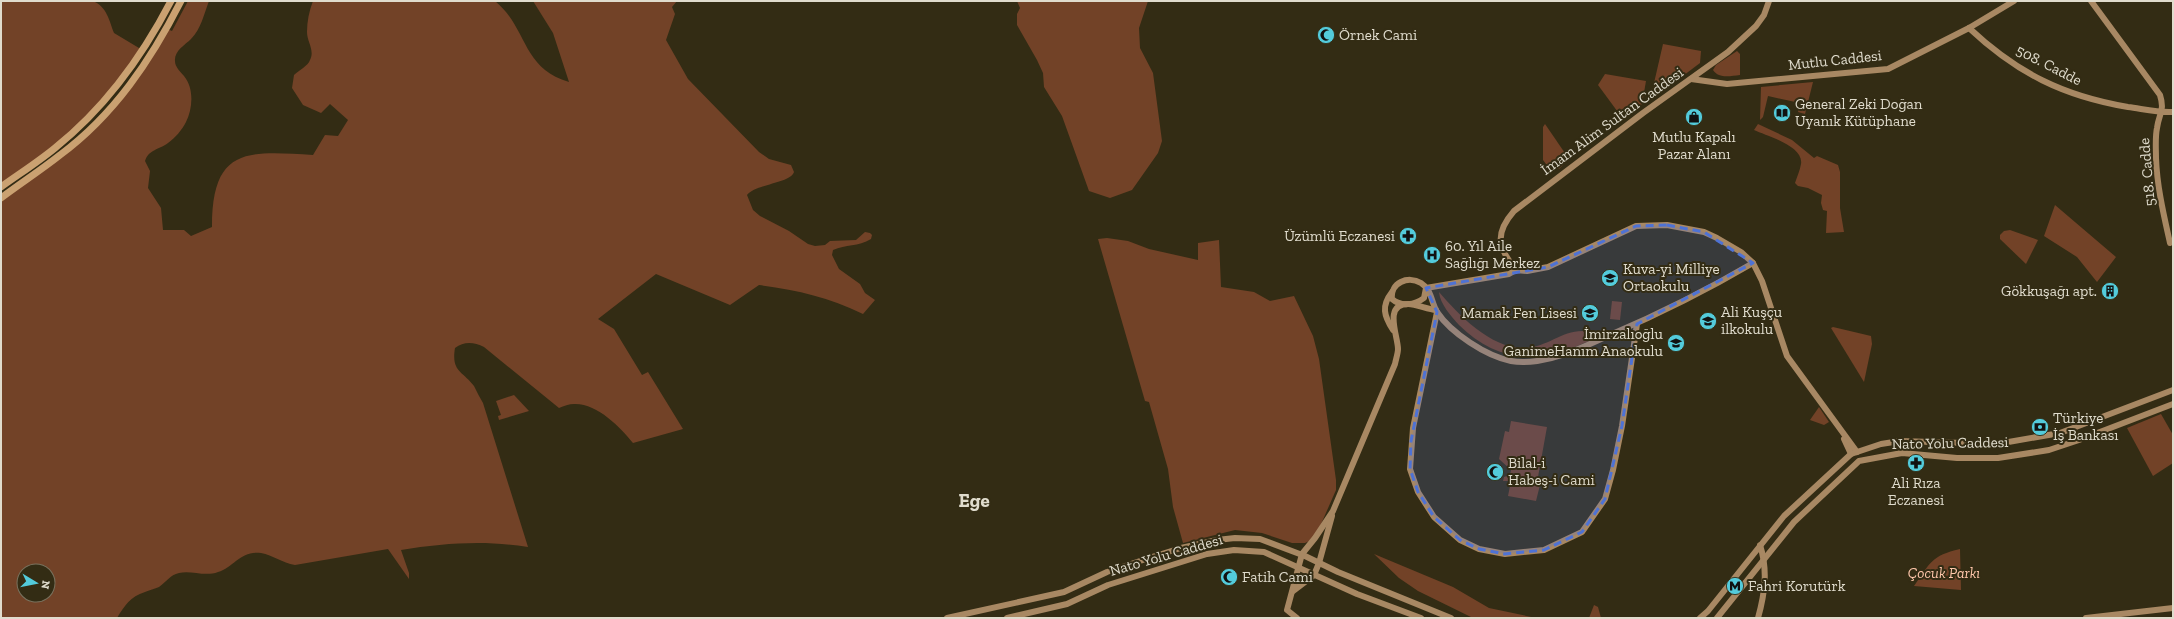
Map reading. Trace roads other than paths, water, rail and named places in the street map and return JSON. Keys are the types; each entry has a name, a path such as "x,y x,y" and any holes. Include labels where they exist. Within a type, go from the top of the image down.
{"main road":[{"path":"1,187 56,148 92,113 123,78 144,51 171,1"},
{"path":"1,198 61,155 89,131 131,84 152,55 182,1"}],"street":[{"name":"İmam Alim Sultan Caddesi","path":"1516,270 1506,258 1500,245 1501,229 1514,211 1642,114 1728,52 1756,26 1764,15 1769,1"},
{"name":"Mutlu Caddesi","path":"1692,79 1727,84 1888,69 1969,28 2014,1"},
{"name":"518. Cadde","path":"2091,1 2160,95 2163,105 2162,113 2156,128 2156,160 2161,201 2170,243"},
{"name":"508. Cadde","path":"1969,28 1992,49 2032,75 2060,89 2099,102 2162,113 2173,112"},
{"path":"1426,288 1509,274 1516,270 1527,272 1548,267 1636,226 1667,225 1704,232 1728,245 1753,263 1762,281 1787,356 1838,427 1854,453"},
{"path":"1392,292 1392,299 1396,302 1436,311 1462,336 1486,352 1512,361 1534,361 1562,356 1637,324 1720,283 1753,263"},
{"path":"1395,333 1384,313 1384,305 1396,284 1405,280 1421,283 1432,296 1436,311 1413,428 1410,469 1418,492 1434,517 1460,540 1479,549 1505,554 1544,550 1576,536 1582,532 1605,499 1613,470 1622,426 1637,324"},
{"path":"1293,591 1314,575 1319,563 1333,511 1395,364 1398,348 1393,320 1394,314 1398,308 1408,304 1413,304 1424,298 1426,288"},
{"path":"1700,618 1708,611 1784,516 1854,453 1881,444 1900,441 1997,444 2060,433 2173,390"},
{"name":"Nato Yolu Caddesi","path":"1717,618 1794,522 1859,461 1902,453 1957,458 1991,458 2049,450 2173,404"},
{"path":"1297,618 1287,610 1302,554 1333,511"},
{"path":"947,618 1064,592 1121,567 1181,548 1217,540 1260,539 1302,554 1319,563 1450,618"},
{"path":"1758,618 1766,578 1765,560 1760,546"},
{"name":"Nato Yolu Caddesi","path":"1007,618 1067,604 1108,585 1207,554 1234,550 1264,552 1314,575 1421,618"},
{"path":"2086,618 2173,608"}],"place":[{"name":"Örnek Cami","path":"1326,35"},
{"name":"General Zeki Doğan Uyanık Kütüphane","path":"1782,113"},
{"name":"Mutlu Kapalı Pazar Alanı","path":"1694,117"},
{"name":"Üzümlü Eczanesi","path":"1408,236"},
{"name":"60. Yıl Aile Sağlığı Merkez","path":"1432,255"},
{"name":"Kuva-yi Milliye Ortaokulu","path":"1610,278"},
{"name":"Gökkuşağı apt.","path":"2110,291"},
{"name":"Mamak Fen Lisesi","path":"1590,313"},
{"name":"Ali Kuşçu ilkokulu","path":"1708,321"},
{"name":"İmirzalıoğlu GanimeHanım Anaokulu","path":"1676,343"},
{"name":"Türkiye İş Bankası","path":"2040,427"},
{"name":"Ali Rıza Eczanesi","path":"1916,463"},
{"name":"Bilal-i Habeş-i Cami","path":"1495,472"},
{"name":"Fatih Cami","path":"1229,577"},
{"name":"Fahri Korutürk","path":"1735,586"}],"district":[{"name":"Ege","path":"974,500"}],"park label":[{"name":"Çocuk Parkı","path":"1944,573"}]}
